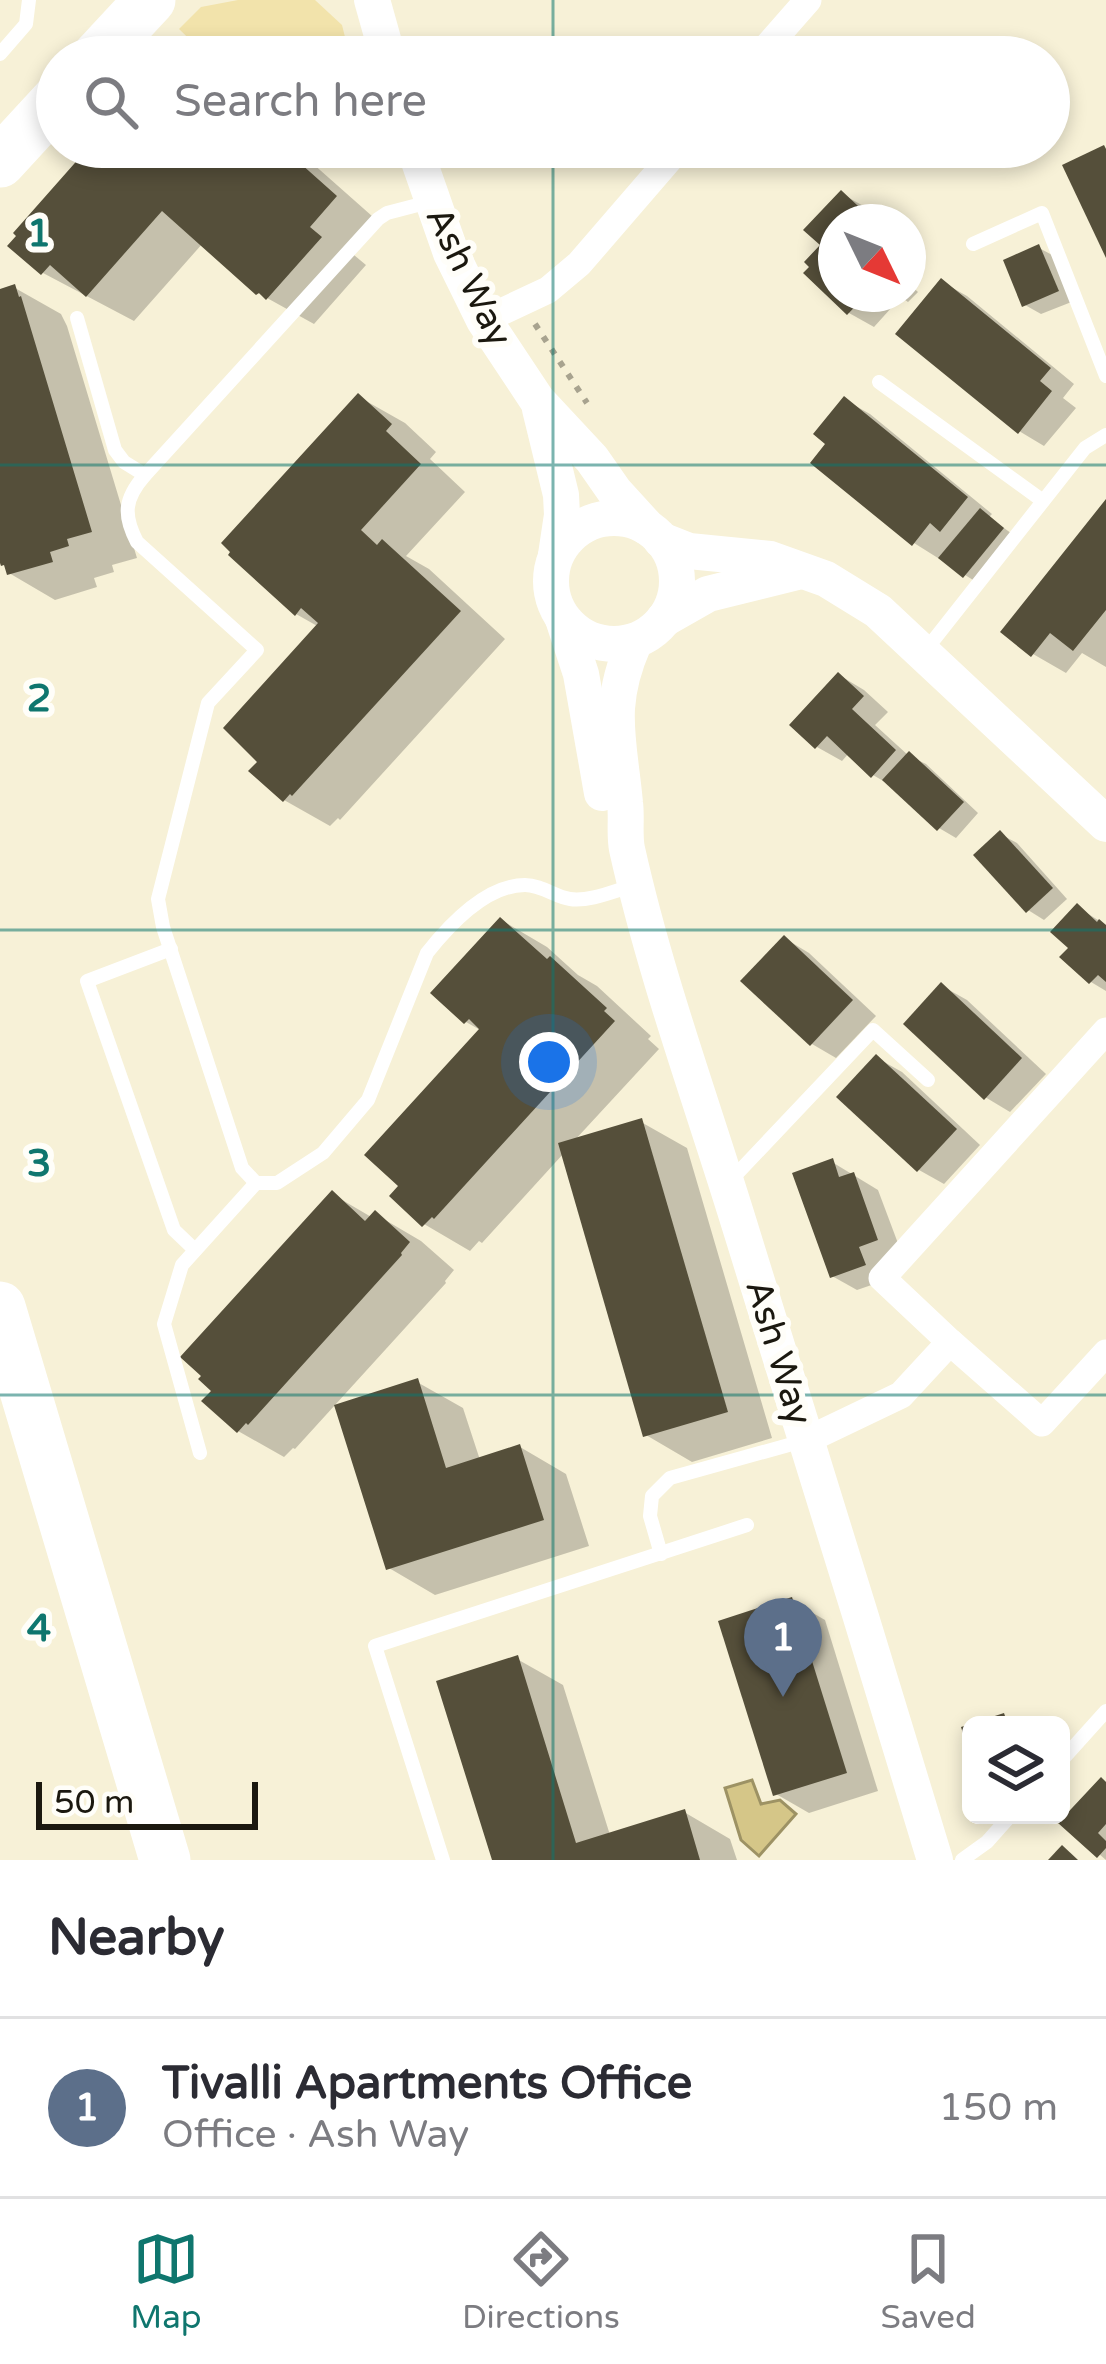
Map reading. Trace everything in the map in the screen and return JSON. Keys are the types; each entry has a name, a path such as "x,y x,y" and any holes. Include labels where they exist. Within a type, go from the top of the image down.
{"highway":[{"path":"117,36 150,0"},
{"path":"0,162 36,123"},
{"path":"0,1307 165,1860"}],"street":[{"path":"372,0 382,36"},
{"path":"776,36 808,0"},
{"name":"Ash Way","path":"421,168 452,254 484,320 537,400 654,533"},
{"path":"484,320 548,290 578,264 662,168"},
{"name":"Ash Way","path":"537,400 561,495 556,558"},
{"path":"654,533 672,559 677,579 675,600 664,619 634,643 616,646 577,632 562,616 551,580 567,540 596,519 612,517 654,533 689,551 770,559 826,579 857,596 1106,824"},
{"path":"664,619 708,594 802,571"},
{"name":"Ash Way","path":"562,616 581,674 608,814 626,843"},
{"name":"Ash Way","path":"634,643 616,699 626,843 675,1026 934,1860"},
{"path":"1106,1031 882,1278 1042,1423 1106,1353"},
{"path":"807,1439 901,1395 950,1342"}],"lane":[{"path":"0,54 26,24 29,0"},
{"path":"433,201 378,219 145,475 130,498 127,522 137,542 257,650 208,703 158,899 242,1168 256,1183 277,1183 323,1153 368,1100 427,953 484,897 523,885 572,899 585,898 637,884"},
{"path":"973,244 1042,213 1106,376"},
{"path":"77,318 115,450 145,475"},
{"path":"879,382 1042,502"},
{"path":"923,654 1084,448 1106,435"},
{"path":"171,949 87,981 174,1230 195,1250"},
{"path":"727,1183 873,1030 928,1079"},
{"path":"200,1454 164,1324 182,1265 256,1183"},
{"path":"661,1554 650,1516 652,1496 670,1478 807,1439"},
{"path":"443,1860 375,1646 747,1526"},
{"path":"1070,1751 1106,1711"},
{"path":"962,1860 1004,1824"}],"path":[{"path":"532,319 595,417"}],"shaded area":[{"path":"238,0 315,0 342,25 345,36 186,36 179,29 201,7"},
{"path":"752,1780 761,1804 780,1800 796,1814 759,1856 741,1840 725,1788"}],"building":[{"path":"1104,145 1106,149 1106,258 1063,168 1070,168 1070,161"},
{"path":"70,168 306,168 337,196 310,227 322,237 266,300 162,211 86,297 50,265 41,275 7,246 16,236 13,233"},
{"path":"841,190 856,204 828,204"},
{"path":"818,214 818,243 803,230"},
{"path":"1039,244 1059,291 1022,307 1003,260"},
{"path":"818,247 818,287 803,273 809,267 804,262"},
{"path":"941,278 1051,368 1040,381 1052,391 1018,434 895,334 913,312 926,312 926,296"},
{"path":"15,284 92,532 67,539 69,546 50,552 53,562 7,575 0,563 0,289"},
{"path":"358,393 392,424 386,431 421,464 361,530 377,545 382,539 461,611 283,802 248,771 257,762 223,728 318,623 301,608 295,616 228,555 221,543"},
{"path":"844,396 968,497 940,532 930,523 912,546 810,463 825,444 813,434"},
{"path":"1106,499 1106,610 1073,651 1050,633 1031,657 1000,632"},
{"path":"980,508 1004,528 963,578 938,558"},
{"path":"838,672 864,696 852,709 896,750 871,778 827,736 815,749 789,725"},
{"path":"909,751 964,802 937,831 882,780"},
{"path":"1000,830 1053,888 1026,913 973,855"},
{"path":"1077,903 1106,925 1106,982 1098,975 1089,984 1059,957 1068,948 1050,932"},
{"path":"500,917 547,959 550,956 615,1021 422,1227 389,1196 398,1186 364,1155 479,1029 469,1019 464,1024 430,993"},
{"path":"784,935 853,1000 810,1046 740,981"},
{"path":"941,982 1022,1058 984,1100 903,1024"},
{"path":"876,1054 957,1129 917,1172 836,1097"},
{"path":"642,1118 728,1412 643,1437 558,1143"},
{"path":"833,1158 839,1177 854,1172 878,1240 859,1247 866,1265 830,1278 792,1173"},
{"path":"332,1190 365,1221 375,1210 410,1242 237,1433 201,1401 211,1391 180,1357"},
{"path":"418,1378 446,1468 520,1444 544,1520 386,1570 334,1405"},
{"path":"792,1597 847,1773 773,1796 718,1621"},
{"path":"518,1655 576,1843 685,1809 700,1860 492,1860 436,1681"},
{"path":"1101,1777 1106,1782 1106,1824 1098,1833 1106,1848 1097,1858 1059,1824 1070,1824 1070,1810"},
{"path":"1062,1845 1078,1860 1048,1860"}],"place":[{"name":"Tivalli Apartments Office","path":"783,1697"}]}
